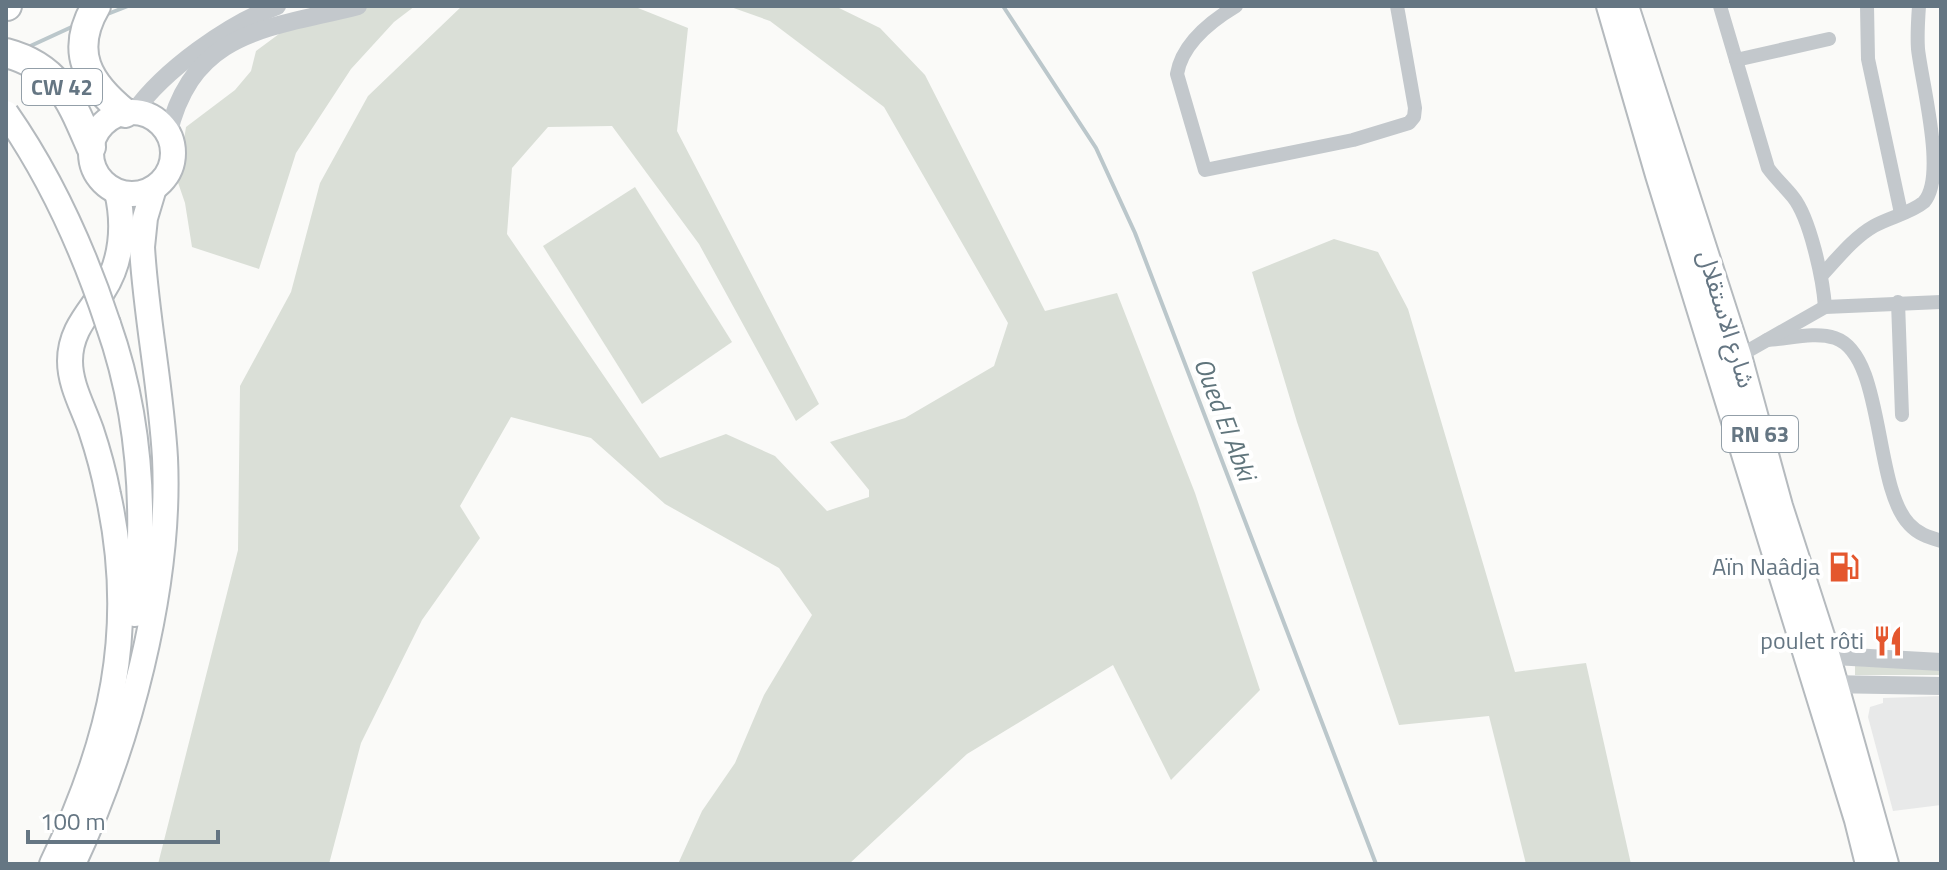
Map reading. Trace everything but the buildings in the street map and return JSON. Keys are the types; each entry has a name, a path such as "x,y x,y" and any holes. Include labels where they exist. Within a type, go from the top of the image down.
{"highway":[{"path":"96,6 84,43 86,67 97,88 129,113"},
{"name":"CW 42","path":"6,53 30,61 57,81 74,107 91,147"}],"main road":[{"name":"RN 63","path":"1609,6 1658,175 1817,655"},
{"name":"شارع الاستقلال","path":"1626,6 1739,356 1825,684 1886,864"},
{"path":"6,113 39,163 67,215 90,269 126,384 139,477 141,539 116,760 73,864"},
{"path":"52,864 151,619 162,546 164,475 160,400 142,247 145,218 154,188 166,175 172,160 168,135 150,117 129,113 103,124 91,147 95,172 117,192 132,194 154,188"},
{"path":"117,192 122,227 115,266 103,290 81,320 73,339 70,359 72,380 100,461 115,528 127,672"},
{"name":"RN 63","path":"1825,684 1868,864"}],"street":[{"name":"CW 42","path":"129,113 212,40 244,20 277,6"},
{"path":"168,135 173,112 186,84 221,50 264,27 358,6"},
{"path":"1236,6 1209,23 1179,64 1177,74 1205,170 1353,140 1409,123 1414,117 1415,108 1397,6"},
{"path":"1720,6 1768,168 1778,183 1794,197 1804,215 1821,276 1825,307"},
{"path":"1867,6 1868,59 1901,213"},
{"path":"1821,276 1872,227 1926,201 1934,190 1939,164 1918,47 1919,6"},
{"path":"1736,60 1829,39"},
{"path":"1898,302 1902,415"},
{"path":"1739,356 1825,307 1941,302"},
{"path":"1767,340 1818,336 1836,338 1850,347 1866,377 1894,497 1907,523 1923,536 1941,541"},
{"path":"1817,655 1941,662"},
{"path":"1825,684 1941,686"}],"shaded area":[{"path":"367,6 415,6 394,22 351,69 296,153 259,269 192,247 185,203 173,168 182,152 186,127 235,90 251,71 256,51 283,31"},
{"path":"462,6 633,6 688,28 677,131 819,404 796,421 699,244 612,126 548,127 512,168 507,234 660,458 726,434 775,456 827,511 869,497 869,490 830,442 905,418 994,366 1008,323 884,107 770,21 728,6 835,6 880,28 925,75 1045,311 1117,293 1195,493 1260,690 1171,780 1113,665 967,754 849,864 678,864 702,811 735,763 764,695 812,615 779,568 665,504 591,438 511,417 460,506 480,538 422,620 361,743 329,864 158,864 238,550 240,386 291,292 320,183 368,96"},
{"path":"635,187 732,342 642,404 543,246"},
{"path":"1334,239 1378,252 1408,309 1515,672 1586,663 1631,864 1526,864 1489,716 1399,725 1297,422 1252,272"},
{"path":"1855,666 1941,667 1941,675 1855,675"},
{"path":"1941,696 1941,805 1893,811 1868,717 1870,707 1883,703 1883,698"}],"waterway":[{"path":"105,15 128,6"},
{"name":"Oued El Abki","path":"1003,6 1096,148 1135,233 1376,864"},
{"path":"26,48 76,25"}],"place":[{"name":"Aïn Naâdja","path":"1844,567"},
{"name":"poulet rôti","path":"1888,641"}]}
